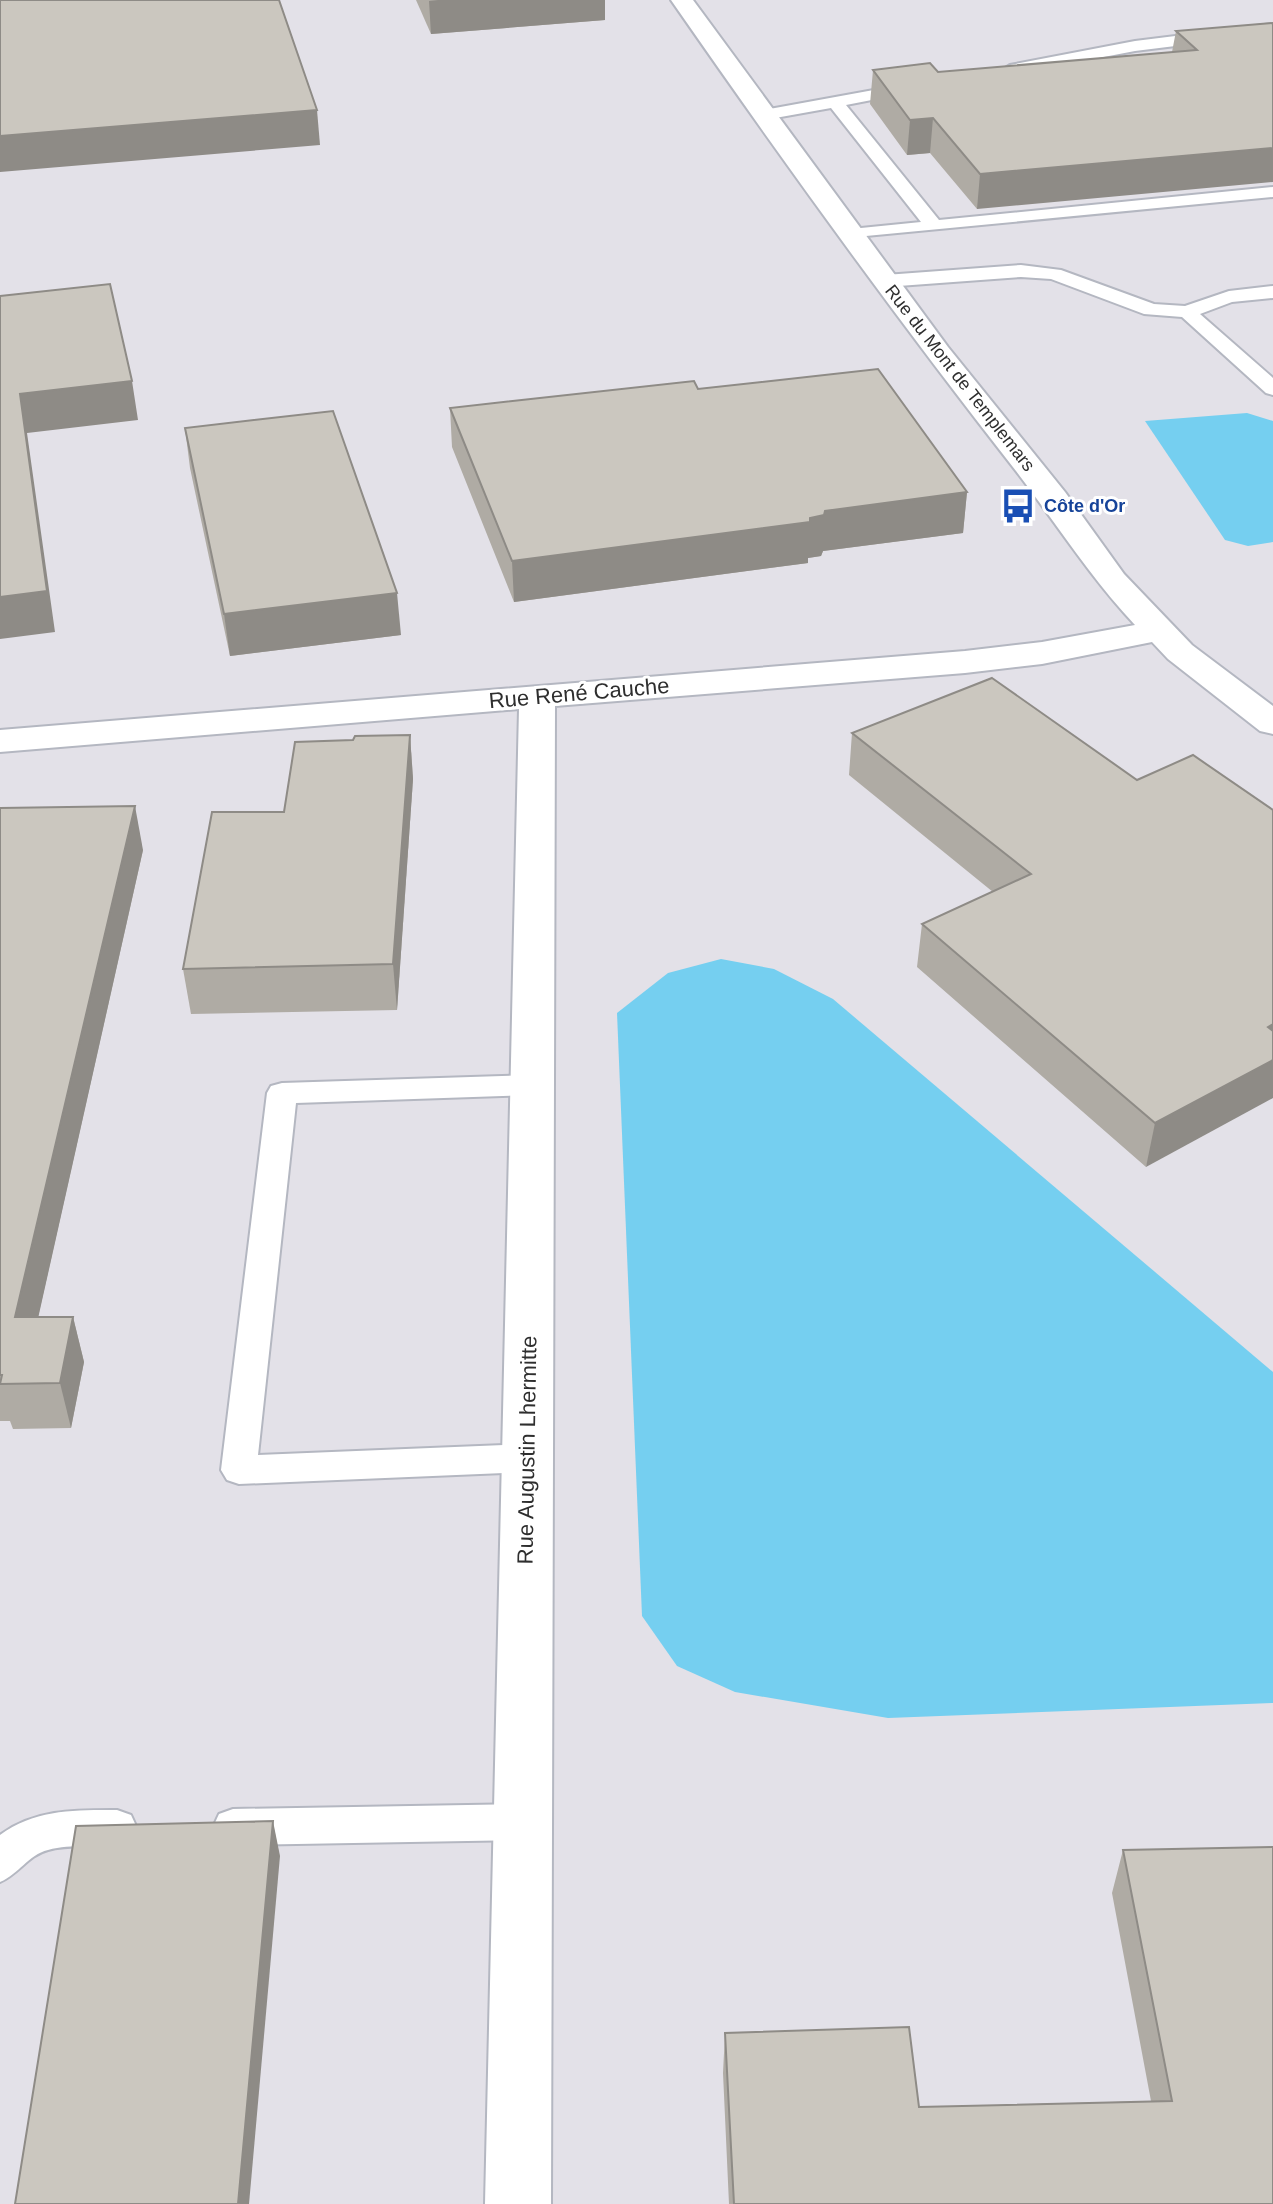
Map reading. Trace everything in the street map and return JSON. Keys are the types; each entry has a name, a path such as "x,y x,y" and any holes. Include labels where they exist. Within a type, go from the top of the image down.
{"street":[{"name":"Rue du Mont de Templemars","path":"682,0 885,281 1054,499 1112,581 1157,631 1269,716"},
{"name":"Rue René Cauche","path":"0,741 996,659 1080,647 1157,631"},
{"name":"Rue Augustin Lhermitte","path":"518,2204 537,696"}],"lane":[{"path":"1000,71 1135,46 1273,29"},
{"path":"764,115 925,85"},
{"path":"835,102 934,226"},
{"path":"851,234 1273,192"},
{"path":"885,281 1021,271 1054,274 1151,310 1187,312 1229,297 1273,292"},
{"path":"1187,312 1273,389"},
{"path":"527,1458 239,1470 282,1093 532,1085"},
{"path":"204,1827 523,1822"},
{"path":"0,1863 11,1848 46,1829 157,1828"}],"shaded area":[{"path":"0,0 1273,0 1273,2204 0,2204"}],"water":[{"path":"1247,413 1273,421 1273,542 1248,546 1225,540 1145,421"},
{"path":"721,959 774,969 833,999 1273,1372 1273,1703 888,1718 735,1692 677,1666 642,1616 617,1013 668,973"}],"building":[{"path":"0,0 279,0 317,110 0,136"},
{"path":"1273,23 1273,148 980,174 933,118 910,120 873,70 930,63 938,72 1197,50 1176,31"},
{"path":"110,284 132,381 20,394 47,591 0,597 0,296"},
{"path":"878,369 967,492 825,511 824,515 810,518 810,522 512,561 450,408 694,381 698,389"},
{"path":"333,411 397,593 224,614 185,428"},
{"path":"992,678 1137,780 1193,755 1273,810 1273,1024 1268,1027 1273,1031 1273,1060 1155,1123 922,924 1031,874 852,733"},
{"path":"410,735 393,964 183,969 212,812 284,812 295,742"},
{"path":"135,806 15,1317 73,1317 60,1383 0,1384 0,808"},
{"path":"273,1821 238,2204 15,2204 76,1826"},
{"path":"1273,1847 1273,2204 734,2204 725,2033 909,2027 919,2107 1172,2101 1123,1850"}],"place":[{"name":"Côte d'Or","path":"1018,506"}]}
